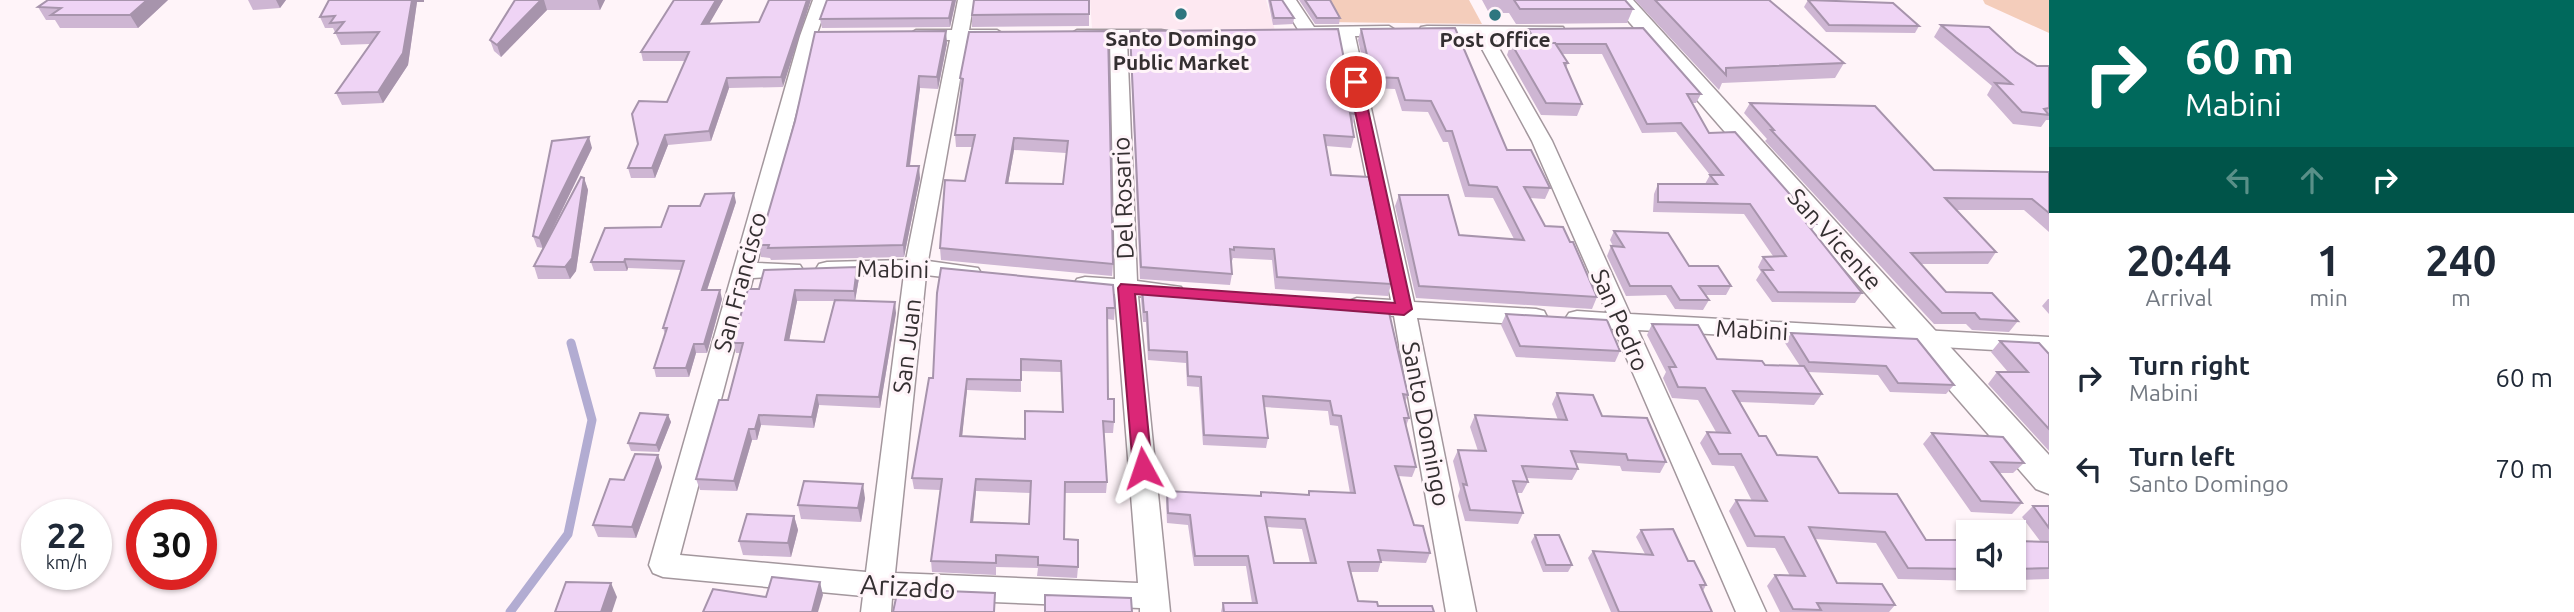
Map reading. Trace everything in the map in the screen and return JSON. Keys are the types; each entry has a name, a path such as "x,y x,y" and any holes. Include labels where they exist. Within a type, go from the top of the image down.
{"main road":[{"name":"San Vicente","path":"1621,0 1633,30 1927,340 2049,479"}],"street":[{"name":"San Francisco","path":"663,565 743,271 815,36 821,0"},
{"name":"San Juan","path":"877,599 916,267 966,0"},
{"path":"1288,0 1309,32"},
{"name":"Santo Domingo","path":"1345,31 1404,309 1461,612"},
{"path":"1282,32 1578,31"},
{"name":"San Pedro","path":"1481,32 1542,141 1620,322 1751,612"},
{"path":"1066,35 1173,34"},
{"path":"905,35 1013,35"},
{"name":"Del Rosario","path":"1118,36 1126,288 1155,604"},
{"name":"Mabini","path":"743,271 916,267 995,275"},
{"path":"1060,282 1196,293"},
{"name":"Mabini","path":"1335,304 2049,345"},
{"name":"Arizado","path":"663,565 877,599 1155,604"}],"shaded area":[{"name":"Santo Domingo Public Market","path":"1090,0 1266,0 1275,30 1092,28"},
{"path":"1317,0 1469,0 1482,24 1324,22"},
{"path":"1983,0 2049,0 2049,33 1985,4"}],"building":[{"path":"48,0 147,0 130,15 51,15 61,8 38,7"},
{"path":"329,0 412,0 403,53 378,92 336,93 379,32 335,33 344,22 330,23 335,16 320,17"},
{"path":"515,0 541,0 497,45 490,40"},
{"path":"674,0 716,0 702,24 759,22 769,0 807,0 781,77 727,78 709,131 665,135 652,168 628,168 638,144 632,114 639,101 667,102 689,52 641,52"},
{"path":"827,0 953,0 949,18 820,19"},
{"path":"974,0 1089,0 1089,14 972,15"},
{"path":"1270,0 1282,0 1294,18 1274,18"},
{"path":"1305,0 1330,0 1340,18 1317,18"},
{"path":"1514,0 1625,0 1633,9 1520,9"},
{"path":"1655,0 1769,0 1844,63 1726,68 1726,75"},
{"path":"1808,0 1893,3 1919,26 1829,25"},
{"path":"1941,25 1989,27 2016,52 2037,66 2049,66 2049,108 2044,109 2049,115 2022,112 1995,83 2012,84"},
{"path":"1455,28 1507,150 1531,150 1550,188 1524,187 1545,226 1563,227 1570,242 1573,242 1597,297 1419,286 1399,195 1448,195 1459,235 1524,240 1497,187 1469,185 1452,131 1446,131 1431,101 1405,100 1398,78 1372,77 1361,29"},
{"path":"1643,28 1701,94 1687,94 1709,133 1735,132 1816,224 1807,224 1862,293 1778,292 1762,270 1773,270 1763,257 1786,256 1750,204 1658,202 1658,184 1717,184 1710,175 1723,175 1681,123 1647,124 1606,44 1537,43 1528,29"},
{"path":"1338,29 1355,114 1350,113 1354,137 1324,135 1331,175 1369,177 1391,284 1277,277 1274,249 1230,249 1232,274 1141,267 1130,31"},
{"path":"946,31 937,77 919,76 907,166 919,166 903,245 768,248 769,245 759,245 795,121 815,32"},
{"path":"1108,31 1113,264 940,248 945,180 965,181 975,135 955,135 963,79 960,78 969,32","holes":["1014,138 1068,141 1063,184 1006,183"]},
{"path":"1511,43 1555,43 1568,63 1564,63 1582,104 1546,103"},
{"path":"1750,103 1875,106 1934,170 2049,172 2049,213 2032,199 1945,198 1996,252 1911,253 1946,292 1992,293 2018,321 1980,319 1975,313 1942,313 1771,130 1774,130"},
{"path":"589,137 539,238 533,236 552,141"},
{"path":"581,177 584,178 572,258 565,267 534,266"},
{"path":"734,193 702,290 720,290 704,344 694,344 686,368 654,368 667,328 663,328 684,261 625,259 624,262 591,262 605,228 661,227 669,206 700,206 705,194"},
{"path":"1614,231 1668,233 1689,266 1718,266 1731,286 1699,286 1709,300 1680,300 1671,286 1630,286 1611,246 1624,247"},
{"path":"857,267 854,291 795,290 785,340 824,342 835,300 895,302 879,397 817,395 812,417 759,415 755,429 749,429 734,481 696,479 719,400 728,400 743,343 733,343 748,289 759,289 764,270"},
{"path":"941,268 1113,285 1115,308 1107,308 1108,399 1114,399 1114,422 1103,421 1107,482 1065,482 1064,539 1078,540 1078,567 1038,565 1038,557 996,555 996,563 931,561 942,479 912,478 929,378 933,378 937,293","holes":["1021,359 1061,361 1063,412 1025,411 1025,439 960,436 967,379 1021,380","976,479 1031,481 1029,524 971,522"]},
{"path":"1142,289 1388,308 1408,395 1403,394 1409,418 1404,418 1416,467 1395,466 1414,525 1423,526 1430,553 1378,550 1381,562 1348,562 1358,601 1377,602 1378,606 1432,606 1434,612 1224,612 1223,603 1257,603 1248,556 1195,556 1190,515 1168,513 1167,491 1261,496 1261,492 1309,495 1309,491 1355,493 1341,416 1333,415 1330,401 1263,396 1268,438 1204,435 1201,377 1188,376 1187,352 1149,350 1147,312 1144,312","holes":["1265,517 1305,519 1316,563 1274,563"]},
{"path":"1506,314 1607,320 1620,351 1520,346"},
{"path":"1652,324 1698,325 1717,359 1762,361 1765,365 1804,366 1822,394 1733,391 1759,436 1766,436 1777,455 1817,457 1839,493 1897,494 1926,540 1956,540 1956,569 1908,568 1885,532 1809,527 1837,583 1882,584 1895,605 1817,603 1821,610 1793,609 1775,575 1805,576 1784,537 1755,536 1736,500 1767,501 1741,454 1719,454 1707,432 1730,433 1705,388 1678,387 1669,367 1676,367"},
{"path":"1791,333 1917,339 1954,385 1898,383 1886,366 1809,362"},
{"path":"2000,341 2039,343 2049,354 2049,429 1997,372 2028,372"},
{"path":"1557,393 1593,395 1602,416 1647,418 1666,462 1628,460 1626,454 1571,451 1578,469 1522,466 1528,482 1513,481 1523,513 1470,510 1458,450 1486,451 1475,415 1567,420"},
{"path":"640,413 668,415 656,445 628,443"},
{"path":"1932,433 2003,437 2024,463 1991,462 2022,503 1981,501"},
{"path":"635,454 658,455 632,527 593,525 610,479 624,480"},
{"path":"804,481 863,484 858,508 798,505"},
{"path":"2033,506 2049,506 2049,528"},
{"path":"747,514 794,516 788,543 739,541"},
{"path":"1673,529 1688,561 1694,561 1706,585 1700,585 1712,612 1619,612 1593,551 1653,555 1641,530"},
{"path":"1535,535 1559,535 1572,565 1546,565"},
{"path":"2026,541 2049,542 2049,568 2026,569"},
{"path":"772,577 820,582 812,612 703,612 713,589 766,597"},
{"path":"566,582 611,583 601,612 555,612"},
{"path":"898,589 995,593 994,612 893,612"},
{"path":"1045,595 1131,598 1132,612 1045,612"}],"waterway":[{"path":"510,612 568,534 592,420 571,343"}],"place":[{"name":"Santo Domingo Public Market","path":"1181,14"},
{"name":"Post Office","path":"1495,15"}],"route":[{"path":"1143,468 1126,288 1404,309 1356,82"}]}
